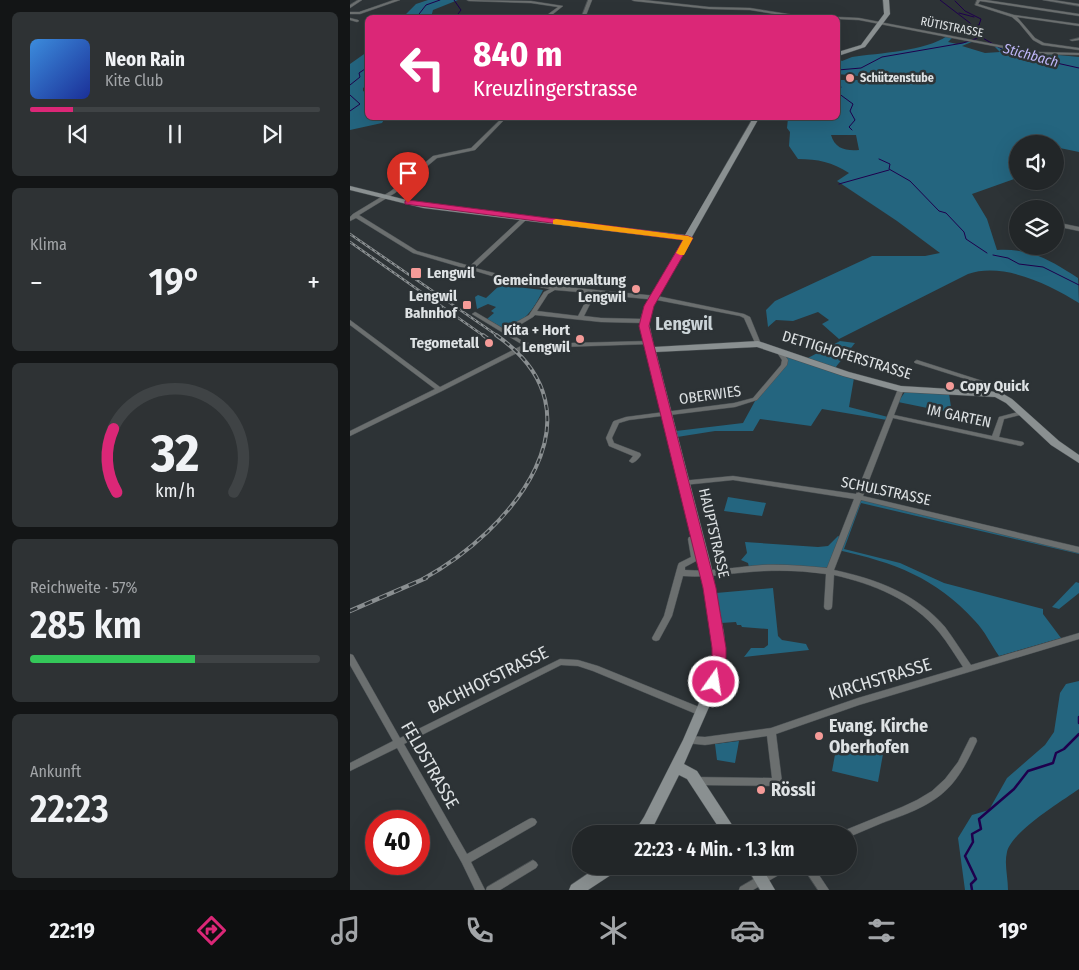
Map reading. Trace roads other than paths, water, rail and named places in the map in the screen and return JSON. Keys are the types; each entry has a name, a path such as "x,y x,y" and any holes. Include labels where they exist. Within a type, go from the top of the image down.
{"street":[{"path":"350,7 360,0"},
{"path":"350,12 359,13 398,0"},
{"path":"469,0 532,2 561,6 548,15"},
{"path":"584,15 590,0"},
{"path":"634,0 709,8 750,9 788,15"},
{"path":"840,53 863,46 888,14 886,0"},
{"path":"1079,15 979,0 976,4 1013,16 1079,25"},
{"path":"1045,0 1079,5"},
{"path":"1013,16 1034,39 1043,44 1079,49"},
{"name":"RÜTISTRASSE","path":"840,18 973,40 1042,54 1079,54"},
{"path":"350,19 357,21"},
{"path":"1072,40 1079,39"},
{"path":"502,120 473,149 435,157 383,197 352,217 415,252 525,284 654,298 742,315 747,317 758,344"},
{"path":"535,313 580,318 644,321 654,298 755,120"},
{"path":"350,188 423,206 688,238"},
{"path":"470,269 525,218"},
{"path":"1064,226 1079,229"},
{"path":"505,331 535,313 547,291 556,288"},
{"path":"580,318 593,292"},
{"path":"475,314 528,345"},
{"name":"HAUPTSTRASSE","path":"644,321 707,573 719,658 714,682 689,740 646,825"},
{"path":"350,322 440,390"},
{"name":"DETTIGHOFERSTRASSE","path":"650,347 758,344 846,374 901,389 997,394"},
{"path":"350,434 528,345 650,347"},
{"name":"OBERWIES","path":"667,413 735,405 752,401 784,365 785,360 781,354 782,352"},
{"path":"916,362 993,386 997,389 997,394 1004,397 1022,414 1077,458"},
{"path":"828,607 830,571 901,389"},
{"path":"637,455 611,444 609,438 616,422 624,418 667,413"},
{"path":"995,438 1001,418 1022,414"},
{"name":"IM GARTEN","path":"891,416 1020,444"},
{"name":"SCHULSTRASSE","path":"684,483 733,478 858,497 1079,550"},
{"path":"656,638 668,616 682,566 695,558 692,539"},
{"path":"680,574 782,567 830,571 878,584 920,608 946,635 968,668"},
{"name":"KIRCHSTRASSE","path":"689,740 705,741 771,732 858,702 1079,636"},
{"name":"FELDSTRASSE","path":"350,657 466,860 480,890"},
{"name":"BACHHOFSTRASSE","path":"350,767 560,662 578,663 595,668 701,712"},
{"path":"696,781 777,782 771,732"},
{"path":"857,830 918,806 934,797 950,781 973,742"},
{"path":"676,767 689,772 725,825"},
{"path":"466,860 532,822"},
{"path":"491,890 533,866"},
{"path":"576,890 598,875"},
{"path":"744,890 765,885 776,875"},
{"path":"813,875 824,890"}],"waterway":[{"path":"418,15 426,5 440,0"},
{"path":"454,0 461,10 457,15"},
{"name":"Stichbach","path":"940,0 970,23 981,37"},
{"path":"955,1 965,11 981,19 979,25 973,26"},
{"path":"959,13 974,17"},
{"path":"840,70 861,68 882,57 963,43 981,37"},
{"name":"Stichbach","path":"981,37 1007,52 1079,68"},
{"path":"350,85 360,77 359,73 365,69"},
{"path":"840,94 853,104 850,111 855,120 849,127 852,130"},
{"path":"350,95 360,104 350,111"},
{"path":"879,159 890,164 889,169 910,181 939,211 946,213 964,232 966,239 987,253"},
{"path":"839,184 889,170"},
{"path":"993,255 1008,258 1019,264 1043,267 1079,285"},
{"path":"1079,717 1079,723"},
{"path":"972,890 971,884 976,879 965,856 973,842 972,834 981,829 979,819 1014,789 1028,771 1053,763 1056,753 1064,749 1079,734"}],"railway":[{"path":"350,234 498,336"},
{"path":"350,242 484,336"},
{"path":"483,335 491,341"},
{"path":"423,579 456,558 488,532 515,502 535,469 546,434 545,400 529,366 496,335"},
{"path":"350,611 426,578"}],"place":[{"name":"Schützenstube","path":"850,78"},
{"name":"Lengwil","path":"416,273"},
{"name":"Gemeindeverwaltung Lengwil","path":"636,289"},
{"name":"Lengwil Bahnhof","path":"467,305"},
{"name":"Kita + Hort Lengwil","path":"580,339"},
{"name":"Tegometall","path":"489,343"},
{"name":"Copy Quick","path":"950,386"},
{"name":"Evang. Kirche Oberhofen","path":"819,736"},
{"name":"Rössli","path":"761,790"}],"district":[{"name":"Lengwil","path":"684,324"}]}
